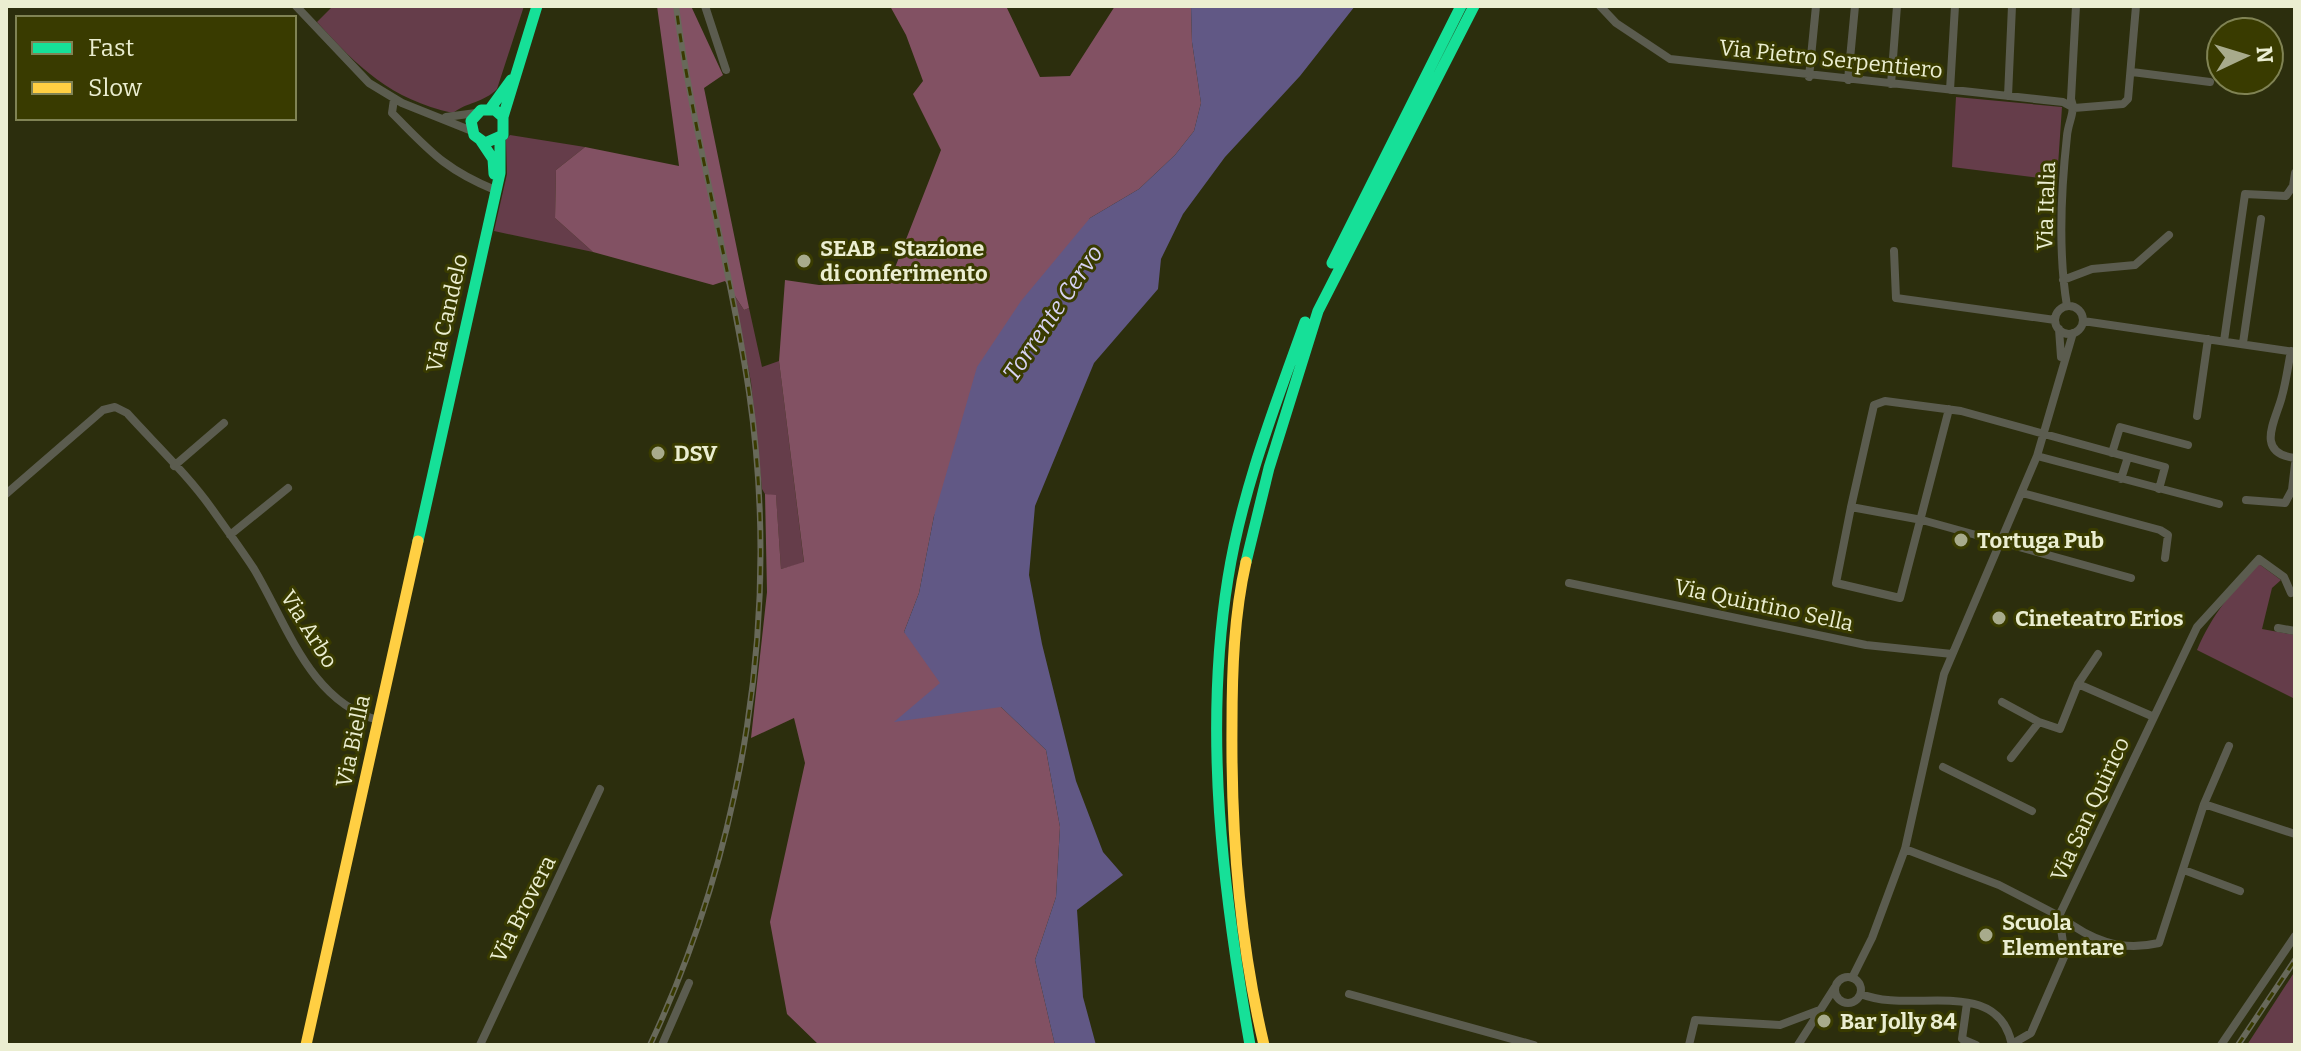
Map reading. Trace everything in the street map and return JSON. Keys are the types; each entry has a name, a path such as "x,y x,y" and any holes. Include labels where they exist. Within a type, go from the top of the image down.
{"main road":[{"path":"518,65 490,109 477,113 471,121 472,131 481,141 491,143 500,139 505,126 503,117 537,6"},
{"path":"1250,1045 1230,925 1218,805 1217,716 1223,613 1256,465 1309,310 1461,6"},
{"path":"1264,1045 1247,973 1231,800 1232,660 1243,576 1269,468 1318,311 1474,6"},
{"path":"490,109 503,117"},
{"name":"Via Candelo","path":"438,445 500,173 500,139"},
{"name":"Via Candelo","path":"481,141 493,159 495,190"},
{"name":"Via Biella","path":"306,1045 438,445"}],"street":[{"path":"296,6 356,72 394,99 472,131"},
{"path":"705,6 726,70"},
{"name":"Via Pietro Serpentiero","path":"1600,6 1616,23 1670,59 1809,77 2063,102 2074,108 2123,104 2130,93 2132,72"},
{"path":"1809,77 1816,6"},
{"path":"1848,80 1855,6"},
{"path":"1891,84 1897,6"},
{"path":"1950,90 1955,6"},
{"path":"2008,96 2012,6"},
{"name":"Via Italia","path":"2067,306 2063,280 2067,133 2074,108 2071,99 2076,6"},
{"path":"2136,6 2132,72 2205,81"},
{"path":"394,99 389,110 442,163 463,178 495,190"},
{"path":"444,117 477,113"},
{"path":"2224,341 2245,194 2286,196 2293,186 2295,173"},
{"path":"2243,343 2261,219"},
{"path":"2063,280 2092,269 2135,265 2169,235"},
{"path":"1894,251 1896,298 2057,324 2073,333"},
{"path":"2062,362 2058,311 2067,306 2079,310 2083,321"},
{"path":"1852,978 1872,938 1905,849 1944,674 2003,542 2037,456 2062,362 2073,333 2083,321"},
{"path":"2083,321 2293,351 2282,400 2270,429 2271,443 2295,461 2292,490 2285,503 2246,500"},
{"path":"2197,416 2208,339"},
{"name":"Via Quintino Sella","path":"1949,409 1900,598 1836,583 1874,405 1885,401 1949,409 2165,467 2159,489"},
{"name":"Via Arbo","path":"6,494 103,410 115,407 127,413 209,505 254,570 283,627 326,689 357,714 378,720"},
{"path":"174,466 224,423"},
{"path":"2112,453 2120,427 2188,445"},
{"path":"2037,456 2219,504"},
{"path":"2121,479 2128,457"},
{"path":"230,535 288,488"},
{"path":"2022,493 2160,530 2168,535 2165,558"},
{"path":"1851,507 1922,520 2131,578"},
{"name":"Via San Quirico","path":"2059,916 2197,627 2259,559 2284,577 2291,593"},
{"name":"Via Quintino Sella","path":"1569,583 1866,645 1952,654"},
{"path":"2278,628 2295,631"},
{"path":"2002,702 2039,722 2060,729 2078,684 2098,654"},
{"name":"Via San Quirico","path":"2078,684 2154,717"},
{"path":"2011,758 2039,722"},
{"path":"1905,849 1999,885 2059,916 2103,944 2159,943 2204,804 2229,746"},
{"path":"1943,767 2032,811"},
{"name":"Via Brovera","path":"480,1045 493,1021 513,968 600,789"},
{"path":"2204,804 2295,834"},
{"path":"2184,870 2240,891"},
{"path":"1861,994 1878,1001 1967,1003 2001,1016 2012,1045 2031,1033 2065,955 2059,916"},
{"path":"2221,1045 2295,936"},
{"path":"1798,1045 1817,1011 1825,1000 1835,987 1844,978 1852,978 1860,986 1861,994 1856,1001 1843,1003 1825,1000"},
{"path":"662,1045 689,983"},
{"path":"1835,987 1837,998 1843,1003"},
{"path":"1349,994 1534,1045"},
{"path":"1967,1003 1962,1039 1976,1045"},
{"path":"1689,1045 1695,1020 1780,1025 1817,1011"}],"shaded area":[{"path":"333,6 524,6 497,89 453,113 393,90 347,54 317,22"},
{"path":"657,6 691,6 723,75 704,88 749,308 744,310 725,281 713,285 593,252 555,218 556,170 585,147 679,166"},
{"path":"890,6 1006,6 1040,77 1070,76 1115,6 1191,6 1192,42 1201,103 1194,131 1175,155 1139,189 1090,218 934,516 919,593 904,632 1001,707 1046,750 1060,827 1056,897 1035,960 1055,1045 819,1045 787,1014 770,922 805,763 794,718 751,738 767,592 765,494 776,495 781,569 804,562 779,361 785,280 819,285 889,283 941,150 913,94 923,81 906,35"},
{"path":"1956,97 2062,107 2057,180 1952,167"},
{"path":"510,135 585,147 556,170 555,218 593,252 494,231 507,174 506,140"},
{"path":"734,295 744,310 749,308 762,367 779,361 804,563 781,569 776,496 765,494 762,489 751,382"},
{"path":"2259,564 2281,580 2272,588 2262,629 2295,635 2295,699 2197,650 2224,604"},
{"path":"2295,971 2295,1045 2247,1045"}],"water":[{"name":"Torrente Cervo","path":"1191,6 1355,6 1300,76 1225,157 1183,214 1161,259 1158,289 1094,363 1035,506 1029,575 1042,644 1076,781 1103,852 1123,875 1077,910 1083,997 1096,1045 1055,1045 1035,960 1056,897 1060,827 1046,750 1001,707 894,722 940,683 904,632 919,593 934,516 977,367 1021,301 1090,218 1139,189 1175,155 1194,131 1201,103 1192,42"}],"railway":[{"path":"650,1045 683,968 710,889 732,808 747,726 757,642 760,559 758,475 749,392 676,6"},
{"path":"2238,1045 2295,960"}],"traffic: fast":[{"path":"503,117 495,110 481,110 471,121 474,135 485,143 503,135 503,117 537,6"},
{"path":"1332,263 1461,6"},
{"path":"1246,562 1269,468 1318,311 1474,6"},
{"path":"490,109 511,80"},
{"path":"418,541 500,173 500,139"},
{"path":"481,141 493,159 494,174"},
{"path":"1250,1045 1232,929 1220,812 1217,695 1221,636 1228,578 1242,513 1260,448 1305,322"}],"traffic: slow":[{"path":"306,1045 418,541"},
{"path":"1246,562 1233,663 1233,806 1238,886 1248,966 1264,1045"}],"place":[{"name":"SEAB - Stazione di conferimento","path":"804,261"},
{"name":"DSV","path":"658,453"},
{"name":"Tortuga Pub","path":"1961,540"},
{"name":"Cineteatro Erios","path":"1999,618"},
{"name":"Scuola Elementare","path":"1986,935"},
{"name":"Bar Jolly 84","path":"1824,1021"}]}
